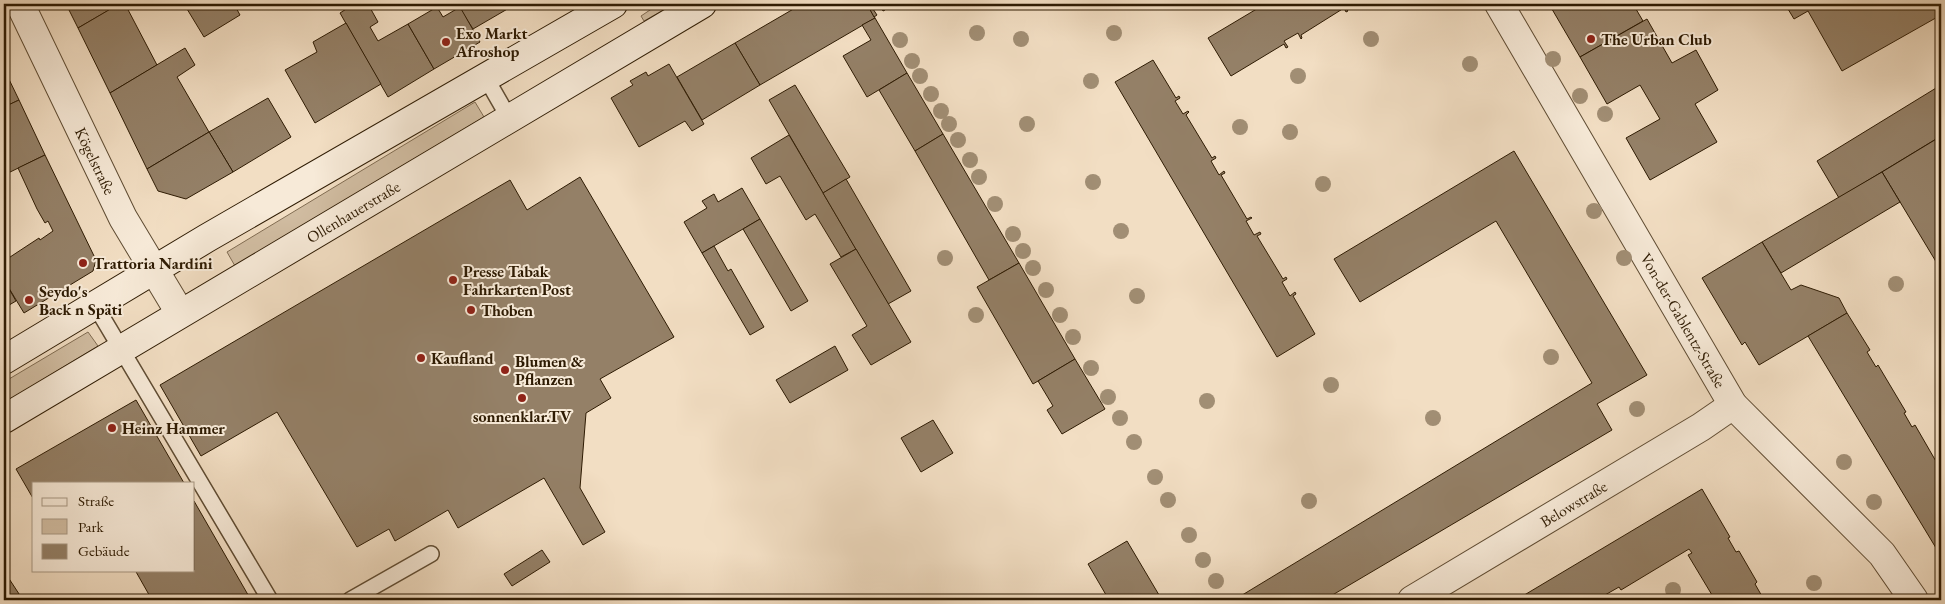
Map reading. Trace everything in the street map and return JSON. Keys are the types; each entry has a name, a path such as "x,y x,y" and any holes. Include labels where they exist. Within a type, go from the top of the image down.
{"main road":[{"name":"Kögelstraße","path":"20,4 123,218 180,314"},
{"path":"4,360 154,270 613,4"},
{"name":"Ollenhauerstraße","path":"4,419 702,4"},
{"name":"Von-der-Gablentz-Straße","path":"1500,4 1734,405 1882,554 1914,600"},
{"name":"Belowstraße","path":"1412,600 1701,427 1734,405"}],"lane":[{"path":"486,78 509,118"},
{"path":"96,305 270,600"},
{"path":"358,598 431,554"}],"green space":[{"path":"659,4 674,4 644,21 641,16"},
{"path":"475,102 484,117 235,266 227,252"},
{"path":"88,332 98,346 4,403 4,382"}],"building":[{"path":"66,4 115,4 116,6 78,28"},
{"path":"119,4 125,4 157,65 110,93 78,28"},
{"path":"184,4 234,4 240,15 204,37"},
{"path":"354,4 368,4 378,22 370,27 378,41 408,24 434,69 388,97 340,13"},
{"path":"457,4 516,4 473,29"},
{"path":"802,4 867,4 875,18 760,85 735,43"},
{"path":"867,4 888,4 883,7 885,10 883,11 880,5 873,9 877,15 874,17"},
{"path":"1265,4 1347,4 1344,6 1348,11 1346,12 1344,8 1301,35 1301,39 1298,33 1284,41 1288,47 1286,48 1284,44 1231,76 1208,38"},
{"name":"The Urban Club","path":"1549,4 1633,4 1643,21 1580,57"},
{"path":"1785,4 1941,4 1941,15 1842,71 1808,11 1794,19"},
{"path":"437,7 443,17 460,7 480,42 434,69 408,24"},
{"path":"875,18 907,73 867,97 843,56 871,40 862,25"},
{"path":"1647,19 1672,63 1696,50 1718,90 1695,104 1717,142 1650,180 1626,138 1660,119 1640,85 1607,104 1580,57"},
{"path":"346,23 381,84 315,123 285,70 317,52 313,42"},
{"path":"735,43 760,85 702,120 677,77"},
{"path":"185,48 195,65 177,77 209,132 147,169 110,93"},
{"path":"1153,60 1176,98 1179,96 1180,98 1175,101 1183,114 1189,112 1186,115 1212,158 1215,156 1216,158 1211,161 1219,175 1224,171 1225,173 1221,175 1247,219 1252,218 1246,221 1254,235 1260,232 1261,234 1257,236 1283,279 1286,277 1287,279 1282,282 1290,296 1295,292 1296,294 1293,296 1315,334 1277,357 1115,82"},
{"path":"669,64 704,124 692,131 685,121 639,147 611,98 633,85 630,81 646,72 648,76"},
{"path":"4,69 19,100 4,107"},
{"path":"907,73 943,134 915,151 879,90"},
{"path":"795,85 850,177 823,193 769,100"},
{"path":"1941,85 1941,136 1839,198 1817,161"},
{"path":"268,98 291,137 233,172 209,132"},
{"path":"19,100 45,155 4,175 4,107"},
{"path":"209,132 233,172 186,199 158,191 147,169"},
{"path":"943,134 1019,263 989,280 915,151"},
{"path":"789,135 856,249 841,257 815,214 806,220 780,176 766,184 751,158"},
{"path":"1938,138 1941,143 1941,256 1935,260 1882,172"},
{"path":"1514,151 1647,375 1597,404 1612,430 1324,600 1234,600 1592,383 1496,221 1360,302 1334,259"},
{"path":"45,155 96,260 93,271 24,313 4,280 4,261 53,231 48,221 45,223 37,209 18,168"},
{"path":"1882,172 1900,202 1781,273 1762,242"},
{"name":"Kaufland","path":"580,177 674,337 600,379 611,398 586,413 580,488 605,532 583,545 544,478 458,528 448,510 395,541 389,529 357,547 277,412 201,456 160,385 510,180 527,210"},
{"path":"846,179 911,291 888,304 823,193"},
{"path":"742,188 760,219 702,253 684,222 707,208 702,201 714,194 718,202"},
{"path":"760,219 808,301 791,311 743,229"},
{"path":"1762,242 1791,290 1801,285 1839,298 1847,313 1759,365 1745,342 1742,345 1702,278"},
{"path":"714,246 728,271 731,269 764,327 750,335 702,253"},
{"path":"856,249 911,342 871,365 852,335 867,326 830,264"},
{"path":"1941,256 1941,272 1935,260"},
{"path":"1019,263 1075,359 1033,384 977,287"},
{"path":"4,280 16,301 4,308"},
{"path":"1847,313 1870,350 1867,352 1876,367 1878,365 1906,412 1904,413 1912,427 1915,425 1941,470 1939,474 1941,477 1941,545 1936,548 1808,336"},
{"path":"835,346 848,370 790,403 776,380"},
{"path":"1075,359 1105,409 1062,434 1047,410 1053,406 1038,381"},
{"path":"136,400 183,482 32,482 32,497 16,469"},
{"path":"933,420 953,453 921,472 901,438"},
{"path":"1702,489 1730,537 1728,538 1736,552 1739,551 1757,582 1755,584 1763,598 1765,596 1768,600 1715,600 1688,555 1692,553 1689,549 1621,590 1619,587 1605,595 1607,598 1603,600 1516,600"},
{"path":"195,503 251,600 152,600 136,572 195,572"},
{"path":"1127,541 1162,600 1109,600 1088,564"},
{"path":"542,550 550,562 512,586 504,574"},
{"path":"4,571 23,600 4,600"}],"place":[{"name":"The Urban Club","path":"1591,39"},
{"name":"Exo Markt Afroshop","path":"446,42"},
{"name":"Trattoria Nardini","path":"83,263"},
{"name":"Presse Tabak Fahrkarten Post","path":"453,280"},
{"name":"Seydo's Back n Späti","path":"29,300"},
{"name":"Thoben","path":"471,310"},
{"name":"Kaufland","path":"421,358"},
{"name":"Blumen & Pflanzen","path":"505,370"},
{"name":"sonnenklar.TV","path":"522,398"},
{"name":"Heinz Hammer","path":"112,428"}]}
